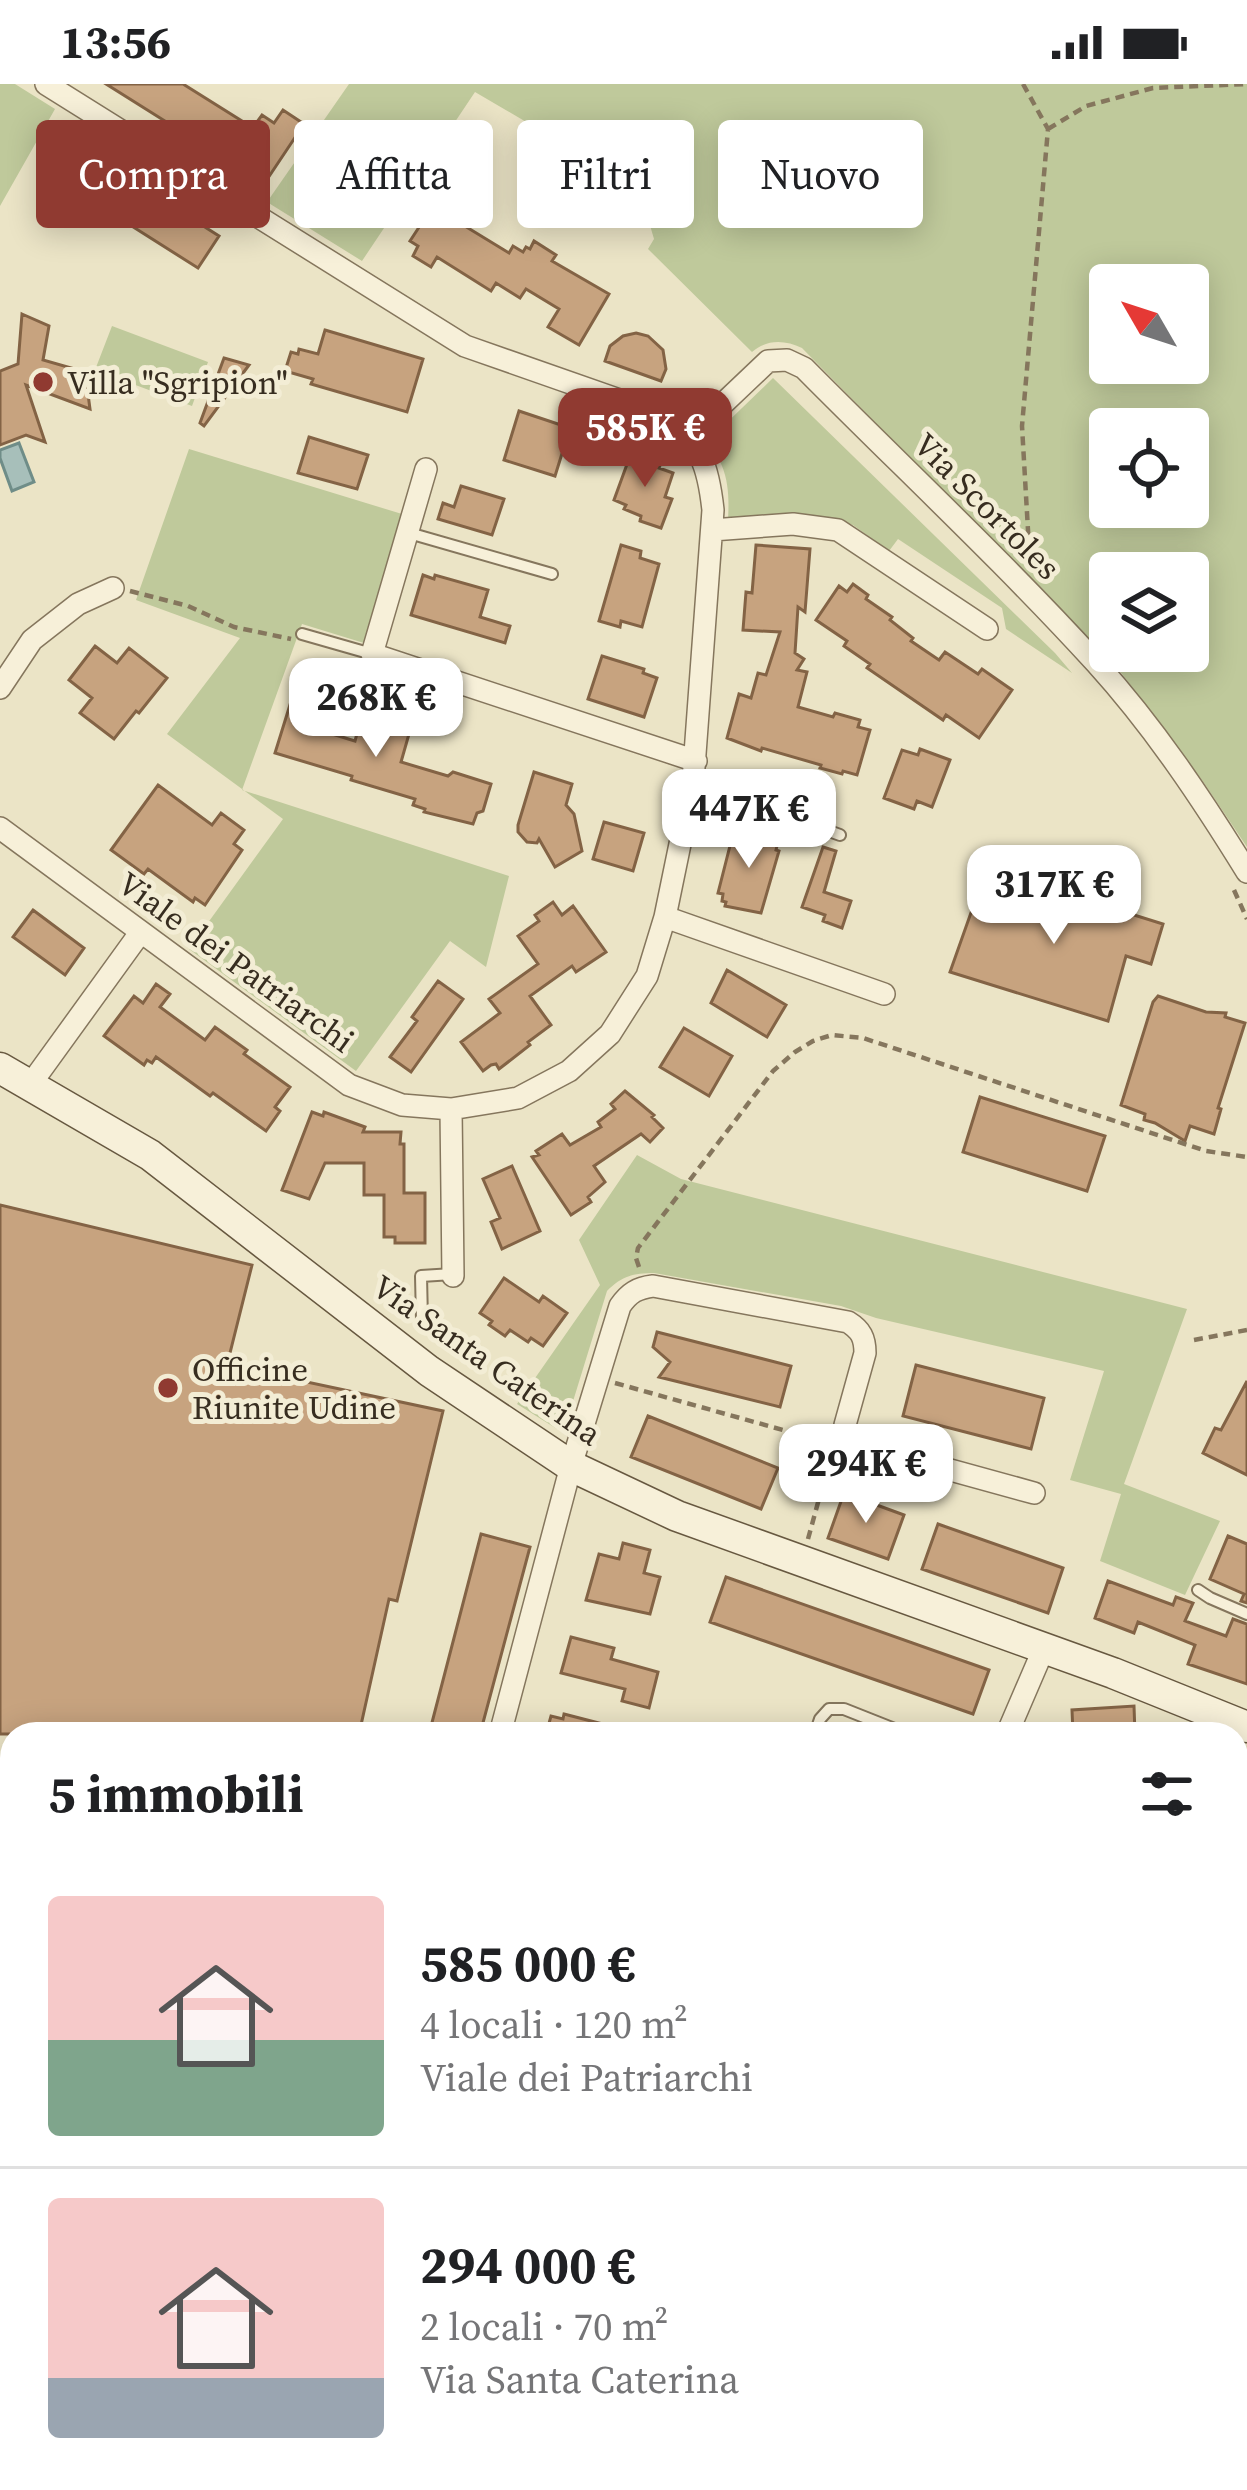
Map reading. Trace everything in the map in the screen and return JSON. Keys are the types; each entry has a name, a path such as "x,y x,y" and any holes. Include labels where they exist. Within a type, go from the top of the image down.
{"street":[{"path":"46,84 465,346 664,416 689,436"},
{"name":"Via Scortoles","path":"689,436 768,361 787,359 804,368 1098,665 1210,812 1237,874"},
{"name":"Viale dei Patriarchi","path":"0,828 349,1085 402,1105 452,1109 518,1098 569,1071 610,1034 647,976 665,917 695,771 712,530 710,474 689,436"},
{"path":"426,470 372,654 695,771"},
{"path":"712,530 793,524 838,530 987,629"},
{"path":"0,688 32,640 78,604 113,587"},
{"path":"665,917 884,994"},
{"path":"30,1085 140,933"},
{"name":"Via Santa Caterina","path":"0,1068 150,1155 429,1371 571,1466 677,1516 1234,1722"},
{"path":"452,1109 453,1275"},
{"path":"503,1722 571,1466 620,1306 638,1288 653,1286 848,1322 865,1340 845,1425 856,1444 1034,1493"},
{"path":"1012,1722 1044,1648"}],"lane":[{"path":"406,532 552,574"},
{"path":"302,634 372,654"},
{"path":"695,771 840,835"},
{"path":"422,1320 421,1276 453,1275"},
{"path":"1198,1589 1247,1614"},
{"path":"819,1722 829,1709 844,1709 877,1722"}],"path":[{"path":"1022,587 1030,566 1022,426 1048,129 1023,84"},
{"path":"1048,129 1086,106 1158,86 1247,84"},
{"path":"113,587 188,606 254,632 290,639 302,634"},
{"path":"1237,874 1247,919"},
{"path":"653,1286 639,1270 638,1248 773,1071 795,1052 832,1035 863,1039 1206,1151 1247,1157"},
{"path":"1195,1340 1247,1330"},
{"path":"598,1378 808,1437 828,1466 802,1562"},
{"path":"822,1452 847,1435"}],"green space":[{"path":"0,84 15,84 55,109 49,120 36,120 36,143 0,206"},
{"path":"349,84 1247,84 1247,847 1120,672 1209,672 1209,552 1089,552 1089,640 802,348 776,342 752,352 648,249 654,239 651,228 694,228 694,120 523,120 475,92 456,120 324,120"},
{"path":"294,163 294,219 270,204 270,198"},
{"path":"309,228 384,228 362,261"},
{"path":"112,326 208,362 192,406 95,370"},
{"path":"773,378 1072,673 1006,629 1002,608 898,539 889,551 853,525 835,521 728,520 727,486 713,436"},
{"path":"189,449 402,514 364,643 302,624 242,789 167,734 240,638 136,600"},
{"path":"245,791 509,876 486,967 450,941 356,1071 189,949 283,819"},
{"path":"637,1155 681,1179 1187,1309 1124,1484 1220,1521 1185,1595 1100,1561 1121,1494 1070,1480 1104,1371 841,1306 647,1273 623,1279 607,1291 566,1424 557,1429 517,1404 600,1285 579,1240"}],"water":[{"path":"19,443 34,482 12,491 0,450"}],"building":[{"path":"106,84 183,84 240,120 163,120"},
{"path":"283,110 298,120 294,120 294,139 270,175 270,120 274,123"},
{"path":"135,228 206,228 219,236 198,268"},
{"path":"418,228 468,228 509,253 513,246 523,252 530,249 534,241 556,255 552,261 609,294 579,345 548,327 559,309 526,289 520,298 496,283 491,291 437,257 431,267 413,256 418,246 410,241"},
{"name":"Villa \"Sgripion\"","path":"22,314 49,326 43,360 85,372 90,409 26,385 45,442 26,435 0,445 0,371 18,364"},
{"path":"325,330 423,359 407,412 311,384 313,379 285,371 291,352 318,354"},
{"path":"636,333 648,336 663,350 666,369 661,381 605,361 610,346"},
{"path":"224,358 249,365 204,426 200,423"},
{"path":"519,411 570,428 555,476 504,460"},
{"path":"309,437 368,455 357,489 298,473"},
{"path":"630,456 661,463 659,468 673,473 665,497 672,499 661,528 640,521 641,516 614,500"},
{"path":"461,486 504,499 492,535 438,519 443,503 454,507"},
{"path":"621,545 659,564 642,627 599,621"},
{"path":"756,545 810,549 805,612 798,607 795,653 804,659 797,670 807,672 798,707 860,720 858,727 870,730 857,775 727,738 739,694 751,698 758,673 766,675 780,632 743,630"},
{"path":"423,575 488,590 480,617 510,626 505,643 411,615"},
{"path":"853,584 892,617 911,641 939,660 945,652 1012,690 979,738 946,715 943,720 867,668 870,664 844,646 847,641 816,620 839,586 847,592"},
{"path":"95,646 117,663 129,648 167,678 114,739 80,713 92,698 69,680"},
{"path":"602,656 657,678 644,717 588,699"},
{"path":"297,682 330,692 319,730 355,741 361,719 409,734 401,762 491,784 483,811 473,824 424,812 413,805 415,799 275,753"},
{"path":"920,749 950,760 932,807 917,801 914,809 884,798 902,750 918,755"},
{"path":"534,772 572,784 566,805 574,814 582,851 555,867 539,839 527,842 518,832"},
{"path":"158,785 212,825 221,813 244,830 234,844 242,850 205,905 195,898 193,902 148,869 144,874 111,850"},
{"path":"604,822 644,833 633,871 593,859"},
{"path":"739,832 779,838 761,913 725,906 723,894 718,893 732,838 738,840"},
{"path":"823,847 836,851 824,892 851,901 842,928 823,921 825,915 802,907"},
{"path":"1006,875 1163,924 1151,964 1126,956 1108,1021 950,972 973,907 993,913"},
{"path":"553,902 562,915 573,906 606,952 576,972 572,966 530,996 551,1025 499,1069 496,1064 483,1071 461,1042 500,1013 489,999 538,964 518,936 539,921 535,915"},
{"path":"33,910 84,948 65,975 13,937"},
{"path":"727,970 786,1005 767,1037 711,1003"},
{"path":"438,981 463,999 411,1072 390,1057 417,1021 412,1017"},
{"path":"156,984 170,994 160,1007 205,1040 215,1027 290,1087 266,1131 156,1057 144,1065 104,1036 134,996 143,1003"},
{"path":"1158,996 1206,1012 1226,1013 1225,1017 1245,1023 1214,1134 1190,1126 1185,1141 1144,1120 1145,1114 1121,1105"},
{"path":"684,1028 732,1056 709,1096 660,1067"},
{"path":"625,1091 663,1128 650,1142 641,1134 594,1166 605,1182 588,1197 591,1202 571,1215 532,1157 562,1134 570,1145 601,1127 598,1122 615,1109 611,1104"},
{"path":"980,1097 1105,1136 1087,1191 963,1152"},
{"path":"312,1112 365,1127 363,1132 401,1132 404,1193 425,1193 425,1243 395,1243 395,1237 384,1237 384,1195 364,1195 364,1163 325,1163 309,1199 282,1190"},
{"path":"512,1166 540,1231 502,1249 491,1222 500,1218 483,1179"},
{"name":"Officine Riunite Udine","path":"0,1205 252,1265 227,1365 443,1411 397,1601 389,1599 362,1722 0,1722"},
{"path":"504,1278 539,1302 543,1296 567,1313 543,1346 510,1330 505,1336 480,1313"},
{"path":"657,1332 791,1366 780,1407 659,1377 670,1362 653,1347"},
{"path":"916,1365 1044,1398 1031,1449 903,1416"},
{"path":"1247,1381 1247,1475 1203,1453"},
{"path":"648,1416 778,1468 761,1509 631,1457"},
{"path":"844,1493 904,1515 888,1559 828,1538"},
{"path":"938,1524 1063,1568 1048,1613 922,1569"},
{"path":"481,1534 530,1547 483,1722 432,1722"},
{"path":"1228,1536 1247,1544 1247,1603 1241,1601 1244,1594 1210,1579"},
{"path":"623,1543 650,1550 644,1573 660,1577 650,1614 586,1600 599,1554 619,1559"},
{"path":"726,1577 989,1670 973,1714 710,1622"},
{"path":"1108,1581 1173,1605 1176,1597 1193,1603 1185,1621 1226,1636 1233,1619 1247,1624 1247,1684 1188,1664 1195,1645 1138,1622 1134,1633 1095,1618"},
{"path":"571,1637 614,1648 611,1659 658,1672 649,1708 622,1701 625,1689 561,1673"},
{"path":"1134,1706 1135,1722 1072,1722 1072,1710"},
{"path":"564,1714 595,1722 549,1722 551,1716 563,1719"}],"place":[{"name":"Villa \"Sgripion\"","path":"43,382"},
{"name":"Officine Riunite Udine","path":"168,1388"}]}
